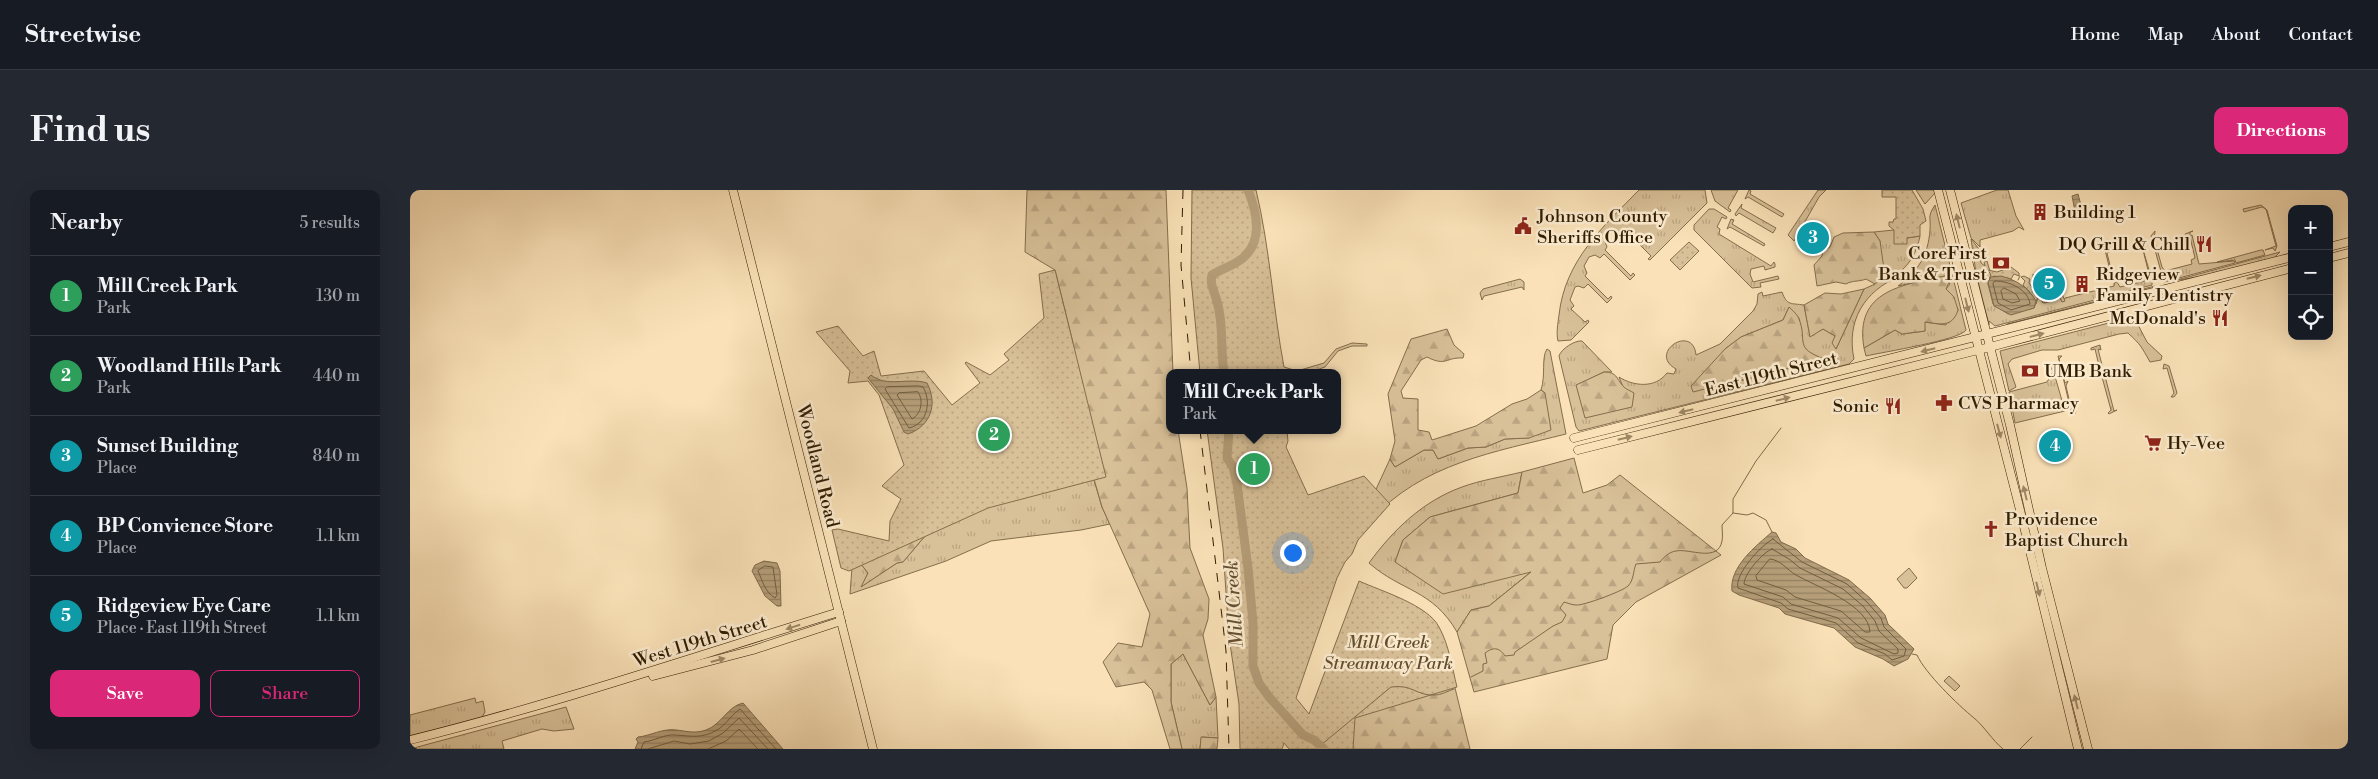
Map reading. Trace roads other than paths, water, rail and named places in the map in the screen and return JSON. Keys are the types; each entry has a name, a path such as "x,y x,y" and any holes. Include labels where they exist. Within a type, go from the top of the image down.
{"main road":[{"name":"Woodland Road","path":"734,190 874,749"},
{"path":"1938,190 2019,506 2078,749"},
{"path":"1950,190 1988,336 2088,749"},
{"path":"2333,246 2348,242"},
{"path":"2333,257 2348,253"},
{"path":"1976,338 2288,258"},
{"path":"1978,350 2288,269"},
{"name":"East 119th Street","path":"1574,438 1976,338"},
{"name":"East 119th Street","path":"1578,450 1978,350"},
{"name":"West 119th Street","path":"410,740 491,720 839,612"},
{"name":"West 119th Street","path":"568,697 719,660 841,621"}],"water":[{"path":"2078,194 2082,209 2075,211 2072,196"},
{"path":"2001,276 2017,282 2025,288 2036,301 2034,308 2011,315 1994,306 1988,282 1991,277"},
{"path":"871,375 877,379 891,382 920,381 927,383 932,406 927,420 922,426 908,434 904,432 893,409 868,378"},
{"path":"1772,532 1776,533 1781,542 1796,549 1805,558 1849,580 1870,598 1885,615 1888,624 1914,649 1908,659 1894,666 1855,647 1834,628 1785,614 1779,608 1732,591 1732,582 1739,565"},
{"path":"764,561 777,563 780,571 781,606 777,606 765,596 752,571 755,565"},
{"path":"743,703 783,749 635,749 638,737 666,730 694,732 711,728 733,708"}],"waterway":[{"name":"Mill Creek","path":"1224,369 1220,316 1211,278 1212,275 1220,270 1242,259 1251,249 1256,233 1256,224 1248,190"},
{"path":"2018,280 2020,276"},
{"path":"1471,677 1483,671 1483,664 1487,663 1485,653 1488,651 1496,649 1505,656 1514,655 1515,652 1562,622 1566,615 1560,608 1564,602 1580,605 1628,586 1636,564 1660,562 1671,552 1676,551 1709,553 1719,548 1722,541 1722,525 1733,513 1733,499 1756,461 1781,428"},
{"name":"Mill Creek","path":"1229,434 1227,458 1233,467 1237,484 1248,568 1253,623 1253,666 1259,683 1269,697 1303,735 1314,740 1324,749"},
{"path":"1733,513 1747,515 1753,513 1766,520 1772,532"},
{"path":"1912,654 1917,655 1927,671 1959,705 1978,721 2003,749"},
{"path":"1321,745 1391,687 1410,688 1429,695 1440,694 1454,689"},
{"path":"2020,749 2032,737"}],"railway":[{"path":"1183,190 1181,265 1191,369"},
{"path":"1200,434 1226,651 1229,749"}],"place":[{"name":"Building 1","path":"2040,212"},
{"name":"Johnson County Sheriffs Office","path":"1523,226"},
{"name":"Sunset Building","path":"1813,238"},
{"name":"DQ Grill & Chill","path":"2204,244"},
{"name":"CoreFirst Bank & Trust","path":"2001,263"},
{"name":"Ridgeview Eye Care","path":"2049,284"},
{"name":"Ridgeview Family Dentistry","path":"2082,284"},
{"name":"McDonald's","path":"2220,318"},
{"name":"UMB Bank","path":"2030,371"},
{"name":"CVS Pharmacy","path":"1944,403"},
{"name":"Sonic","path":"1893,406"},
{"name":"Woodland Hills Park","path":"994,435"},
{"name":"Hy-Vee","path":"2153,443"},
{"name":"BP Convience Store","path":"2055,446"},
{"name":"Mill Creek Park","path":"1254,469"},
{"name":"Providence Baptist Church","path":"1991,529"}],"park label":[{"name":"Mill Creek Streamway Park","path":"1388,652"}]}
